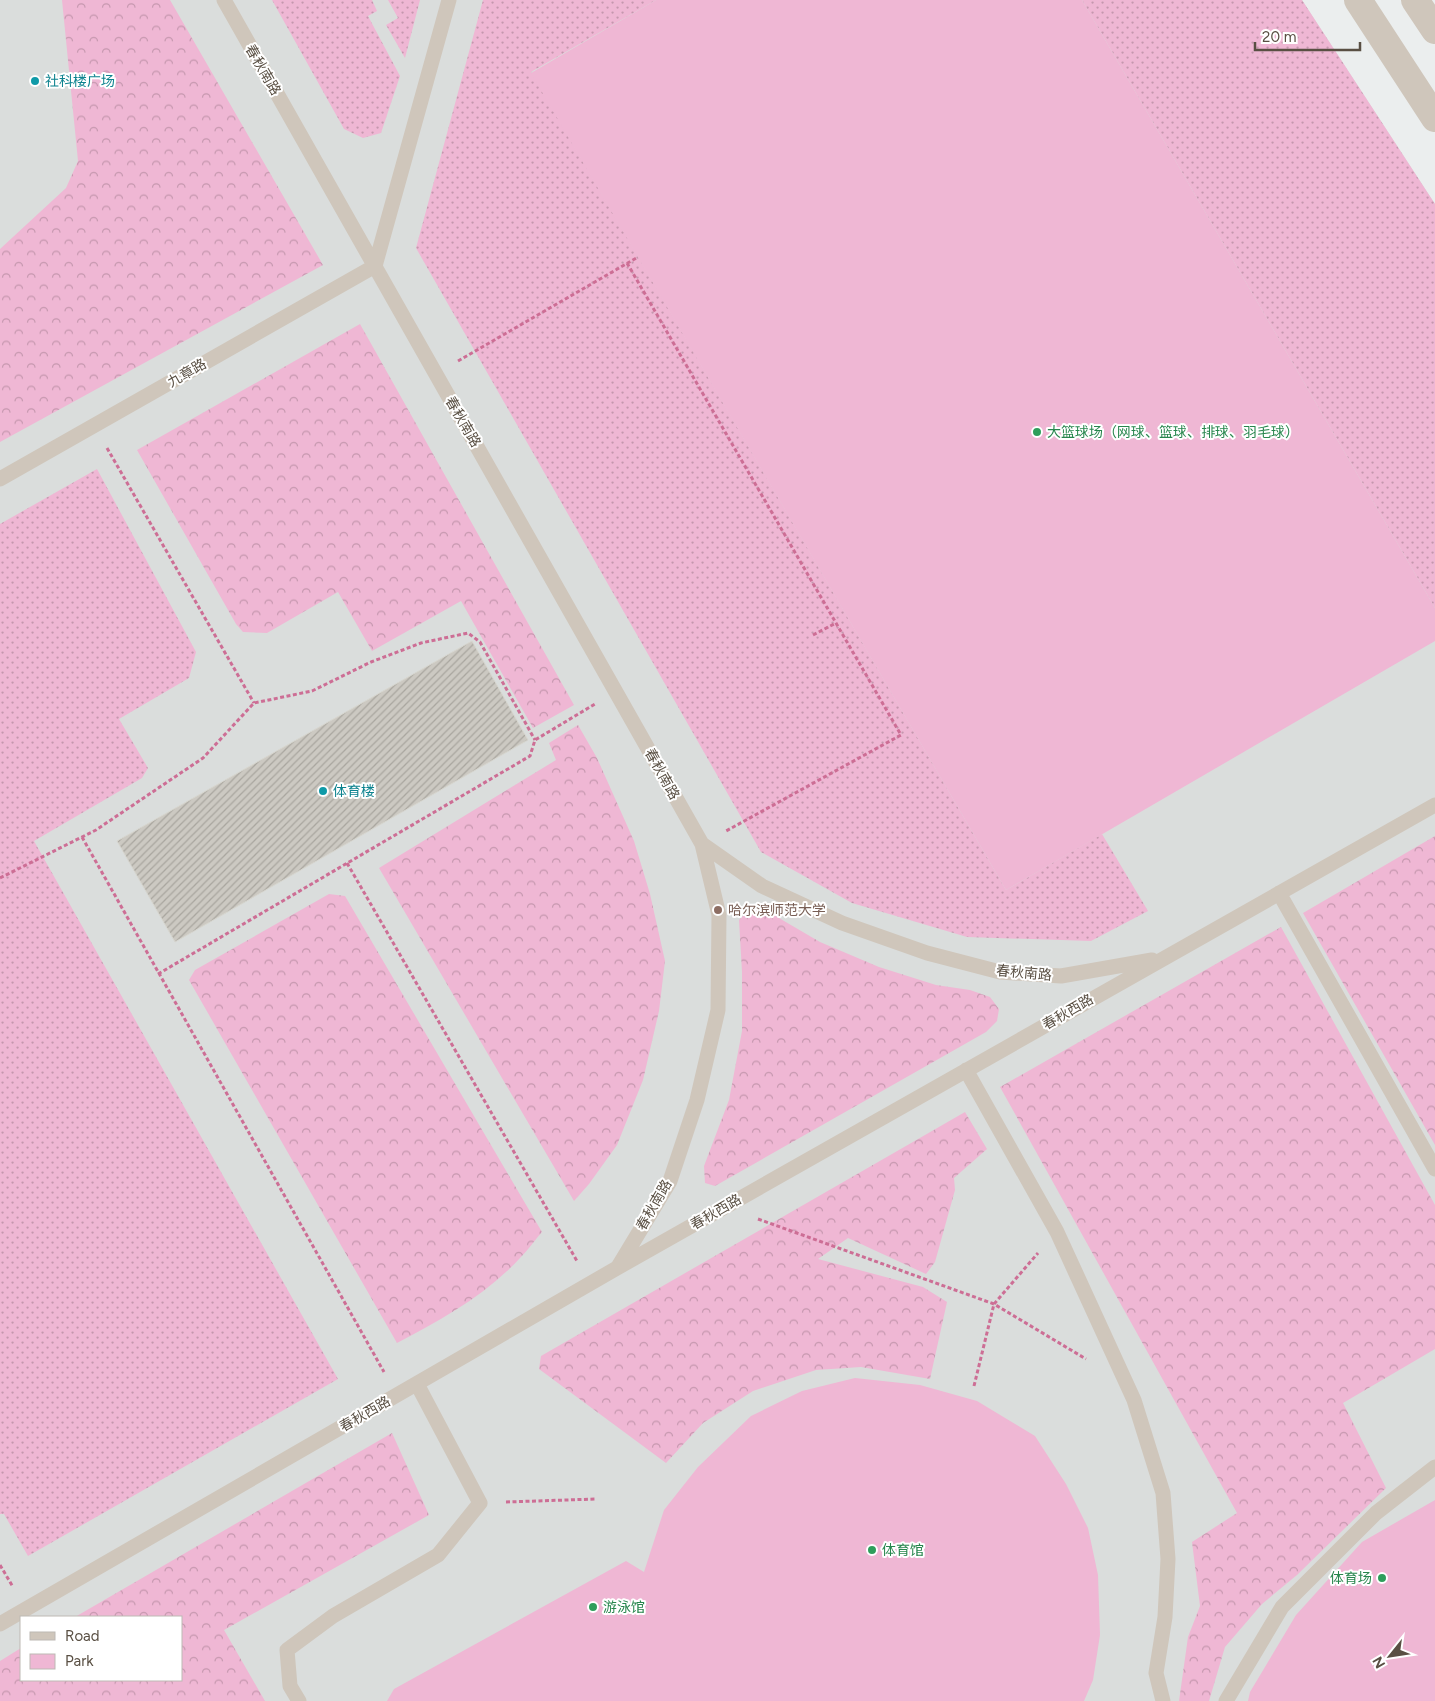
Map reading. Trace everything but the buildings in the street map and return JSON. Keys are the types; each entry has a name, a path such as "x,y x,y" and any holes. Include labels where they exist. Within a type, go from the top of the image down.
{"street":[{"path":"1358,0 1435,118"},
{"path":"1415,0 1435,30"}],"lane":[{"name":"春秋南路","path":"224,0 702,844 719,915 718,1010 697,1100 670,1180 617,1268"},
{"path":"374,266 449,0"},
{"name":"九章路","path":"0,479 374,266"},
{"name":"春秋西路","path":"0,1624 617,1268 1435,805"},
{"name":"春秋南路","path":"702,844 762,886 842,922 927,953 1000,972 1061,976 1163,958"},
{"path":"1279,893 1435,1169"},
{"path":"966,1070 1057,1232 1134,1400 1163,1493 1168,1559 1165,1617 1156,1673 1163,1701"},
{"path":"299,1701 290,1686 287,1650 333,1616 438,1555 480,1503 417,1384"},
{"path":"1226,1701 1282,1607 1376,1513 1435,1467"}],"path":[{"path":"436,374 638,256"},
{"path":"628,263 901,735 702,844"},
{"path":"94,426 254,703"},
{"path":"813,635 836,623"},
{"path":"0,878 96,830 203,758 254,703 312,691 371,662 421,643 468,633 480,642 535,740"},
{"path":"158,974 530,756 535,740 615,692"},
{"path":"82,837 397,1395"},
{"path":"348,863 590,1284"},
{"path":"724,1207 994,1304 1090,1361"},
{"path":"974,1386 994,1304 1057,1232"},
{"path":"480,1503 596,1499"}],"shaded area":[{"name":"哈尔滨师范大学","path":"0,0 1302,0 1435,204 1435,1701 0,1701"}],"green space":[{"path":"62,0 170,0 323,265 0,442 0,249 66,188 78,161"},
{"path":"272,0 372,0 377,11 368,16 400,76 381,133 363,138 344,129"},
{"path":"388,0 420,0 405,58 386,25 398,18"},
{"path":"483,0 656,0 531,72 1006,890 1102,834 1148,911 1091,941 967,937 852,903 761,852 416,248"},
{"name":"大篮球场（网球、篮球、排球、羽毛球）","path":"656,0 1082,0 1435,608 1435,641 1006,890 531,73"},
{"path":"1082,0 1302,0 1435,204 1435,608"},
{"path":"360,324 574,705 533,728 461,601 372,651 338,592 267,633 243,632 236,624 137,450"},
{"path":"97,469 196,652 189,678 119,719 148,768 142,778 34,841 338,1379 28,1556 4,1514 0,1514 0,524"},
{"path":"578,725 597,758 634,841 650,894 665,961 659,1011 643,1080 617,1145 589,1184 574,1201 379,868 556,760 549,743"},
{"path":"1435,836 1435,1145 1303,913"},
{"path":"329,894 345,896 542,1232 523,1255 493,1284 446,1316 397,1343 189,980 195,970"},
{"path":"749,910 767,911 820,942 879,967 936,985 970,990 990,997 999,1009 997,1021 986,1032 715,1186 705,1183 704,1166 729,1100 742,1031 742,972 739,920"},
{"path":"1281,927 1435,1205 1435,1349 1343,1403 1386,1488 1297,1575 1262,1604 1225,1647 1209,1701 1179,1701 1188,1637 1200,1606 1192,1542 1237,1513 1000,1087"},
{"path":"965,1112 987,1149 954,1178 955,1190 935,1262 926,1274 848,1238 818,1259 923,1287 947,1302 930,1379 861,1367 816,1370 753,1391 703,1423 666,1463 539,1369 541,1356"},
{"name":"体育馆","path":"855,1378 920,1385 977,1401 1035,1436 1066,1484 1088,1528 1098,1575 1100,1635 1093,1680 1084,1701 387,1701 394,1689 626,1561 644,1572 664,1510 698,1467 751,1416 802,1391"},
{"path":"392,1433 429,1515 224,1630 265,1701 0,1701 0,1661 20,1649 20,1681 182,1681 182,1616 77,1616"},
{"name":"体育场","path":"1435,1500 1435,1701 1248,1701 1250,1692 1296,1615 1362,1542"}],"place":[{"name":"社科楼广场","path":"35,81"},
{"name":"大篮球场（网球、篮球、排球、羽毛球）","path":"1037,432"},
{"name":"体育楼","path":"323,791"},
{"name":"哈尔滨师范大学","path":"718,910"},
{"name":"体育馆","path":"872,1550"},
{"name":"体育场","path":"1382,1578"},
{"name":"游泳馆","path":"593,1607"}]}
